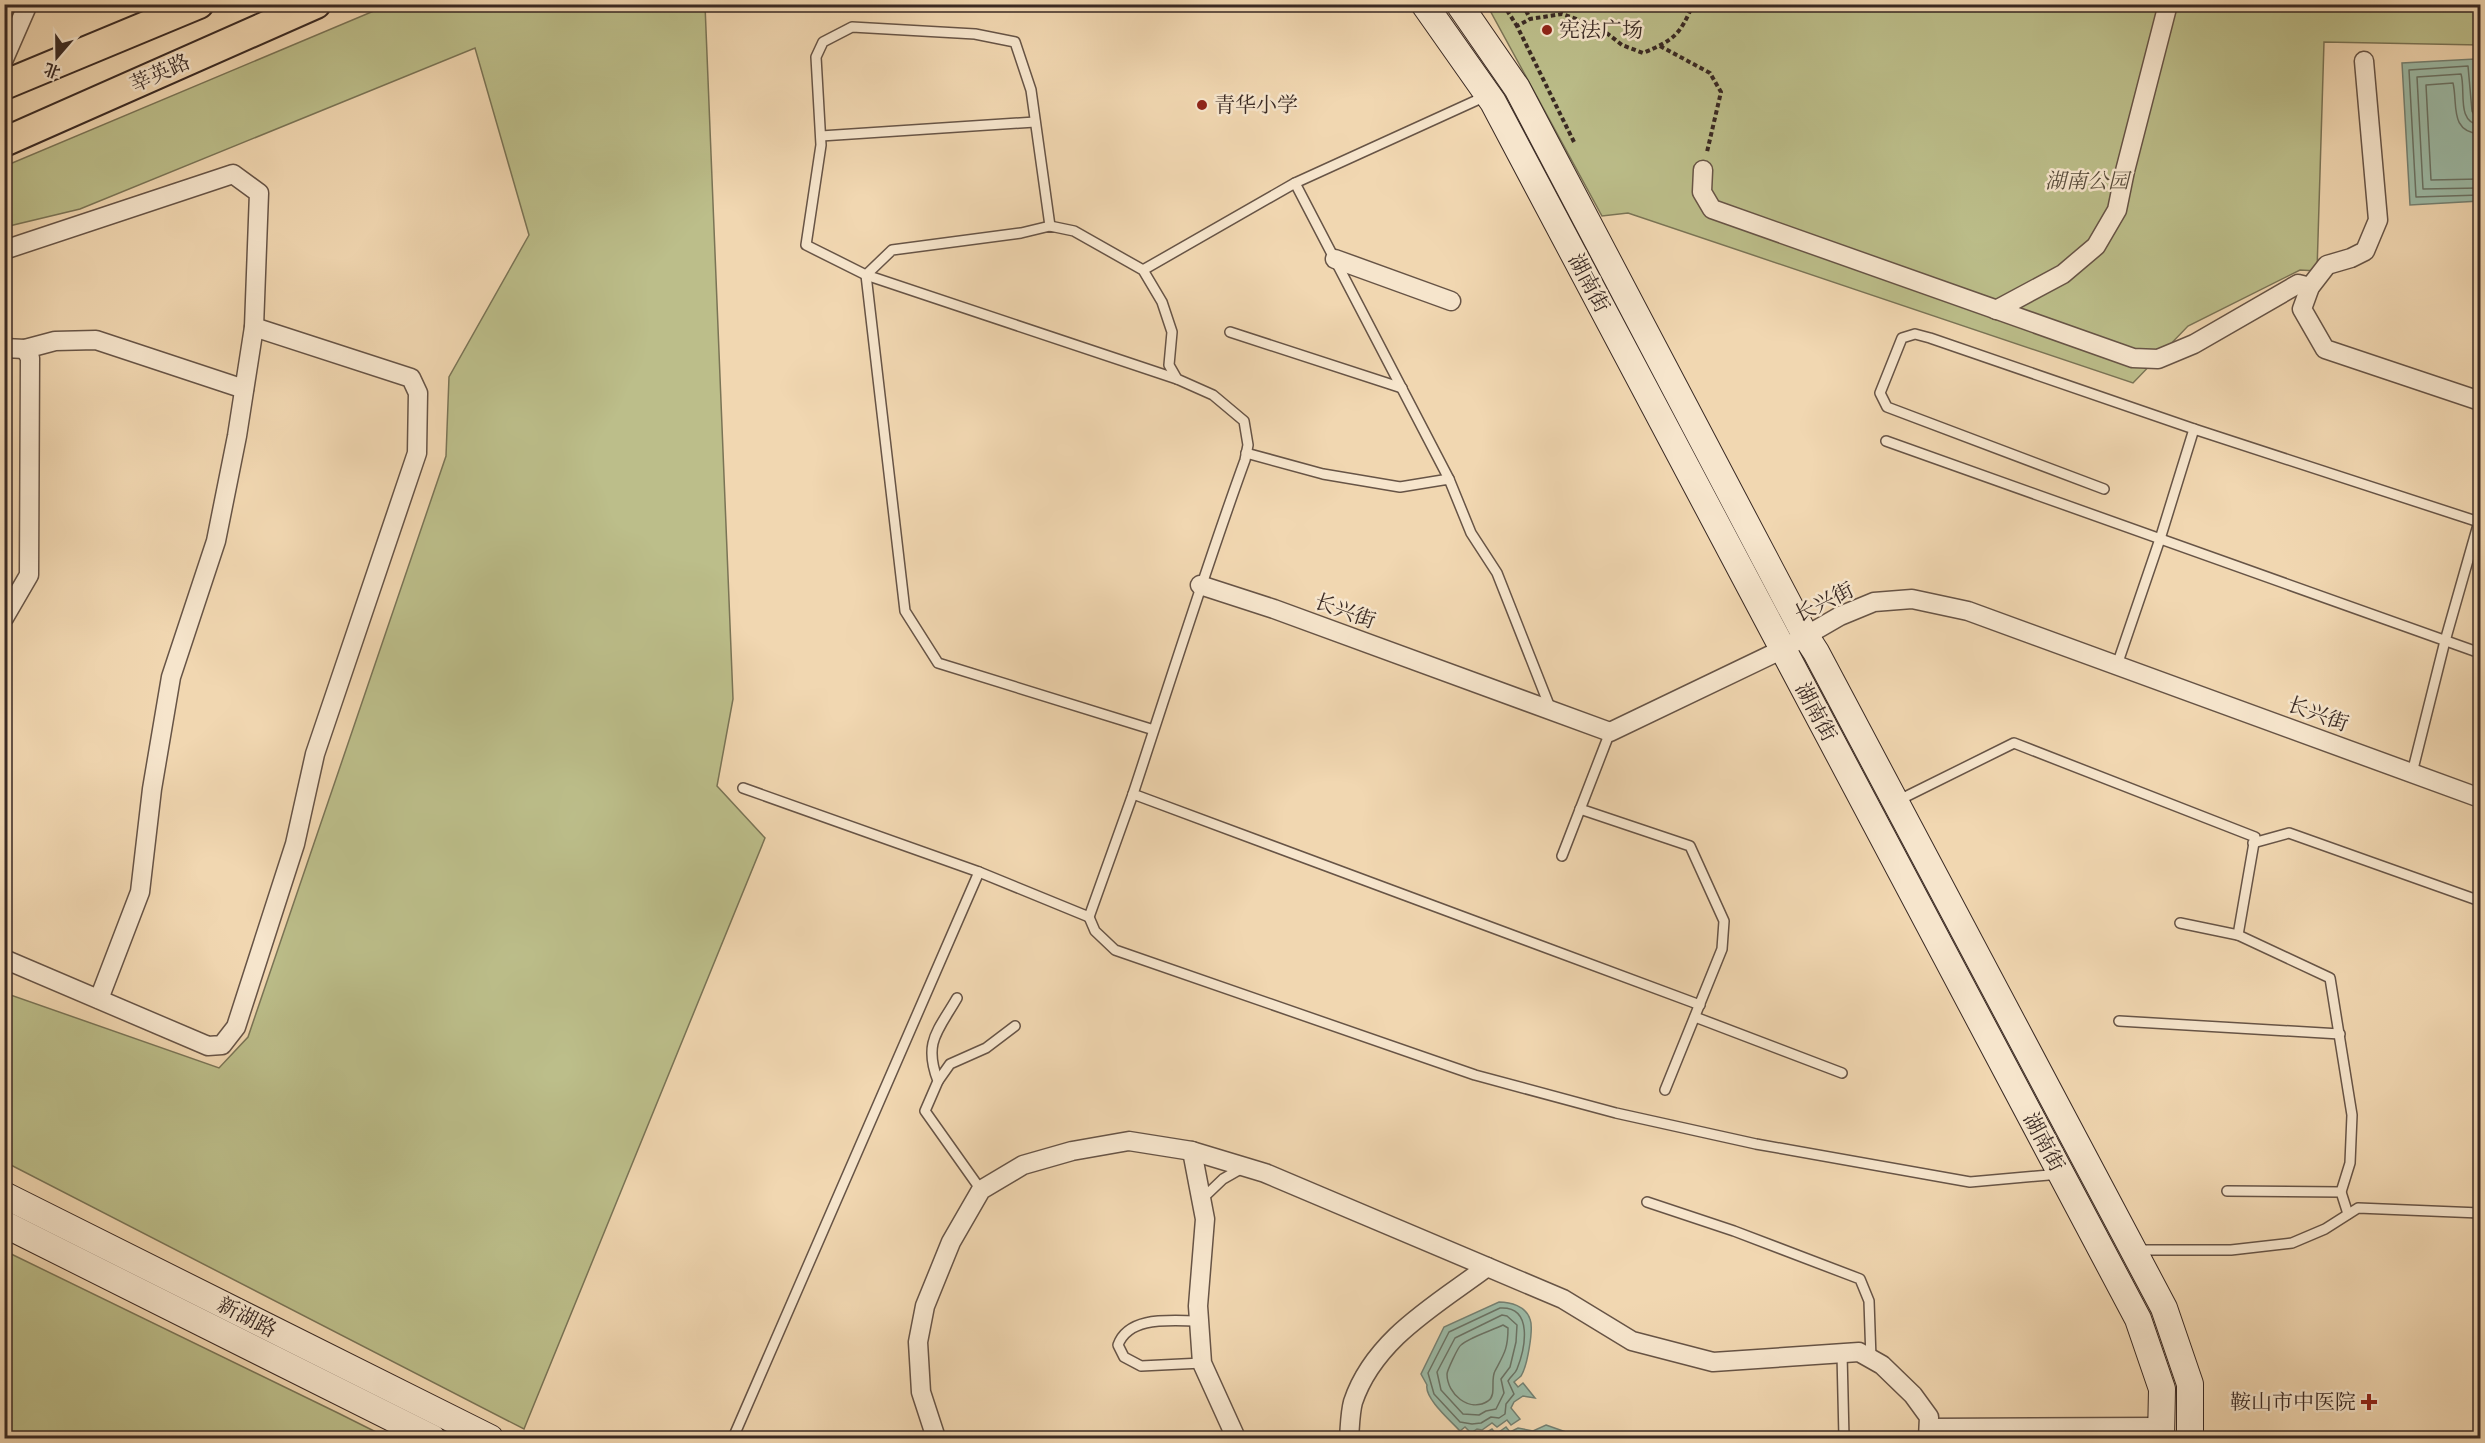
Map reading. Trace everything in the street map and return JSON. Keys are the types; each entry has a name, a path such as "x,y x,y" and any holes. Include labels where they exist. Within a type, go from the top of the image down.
{"main road":[{"path":"4,85 199,4"},
{"name":"莘英路","path":"4,142 316,4"},
{"name":"湖南街","path":"1424,4 1488,95 2138,1319 2162,1389 2161,1433"},
{"name":"湖南街","path":"1459,4 1517,88 1805,635 2164,1308 2190,1384 2190,1438"},
{"name":"新湖路","path":"4,1195 490,1438"},
{"name":"新湖路","path":"4,1224 432,1438"}],"street":[{"path":"4,59 28,4"},
{"path":"1996,310 2063,274 2096,246 2117,210 2168,4"},
{"path":"2364,61 2378,220 2365,250 2351,258 2327,265 2310,287 2302,309 2325,350 2481,401"},
{"path":"1703,170 1702,192 1712,209 2133,358 2158,359 2194,344 2298,284 2310,287"},
{"path":"4,250 233,174 259,193 254,327 216,541 171,677 152,789 140,892 99,999"},
{"path":"1335,259 1451,301"},
{"path":"4,959 208,1046 222,1045 236,1027 295,844 315,754 417,453 418,393 411,378 254,327"},
{"path":"4,348 25,349 55,341 96,340 244,389"},
{"path":"4,618 29,575 30,358 25,349"},
{"name":"长兴街","path":"1200,585 1274,609 1610,732 1783,649 1840,616 1874,602 1912,599 1968,611 2481,798"},
{"path":"936,1438 921,1392 918,1342 923,1315 951,1242 981,1190 1023,1166 1072,1151 1129,1141 1192,1151 1265,1173 1563,1299 1632,1341 1713,1362 1858,1352 1881,1365 1913,1395 1929,1417 1928,1433 2161,1433"},
{"path":"1192,1151 1205,1219 1198,1321 1202,1363 1236,1438"},
{"path":"1349,1438 1353,1403 1366,1373 1392,1338 1487,1268"}],"lane":[{"path":"1050,226 1030,90 1015,42 975,34 852,27 823,42 816,57 821,136 806,245 866,275 1177,379 1213,395 1244,421 1248,445 1246,453 1200,585 1133,794 1089,917 1095,931 1115,950 1475,1075 1605,1111 1756,1144 1970,1182 2061,1174"},
{"path":"1143,270 1295,183 1488,95"},
{"path":"821,136 1035,122"},
{"path":"1295,183 1449,479 1471,533 1497,573 1551,710"},
{"path":"866,275 892,250 1021,233 1050,226 1074,231 1143,270 1162,302 1172,332 1169,365 1177,379"},
{"path":"866,275 906,611 938,663 1154,730"},
{"path":"1230,332 1402,388"},
{"path":"2104,489 1887,407 1880,393 1902,338 1915,334 1929,338 2194,429 2480,520 2445,640 2412,773"},
{"path":"2117,665 2194,429"},
{"path":"1886,441 2481,653"},
{"path":"1246,453 1323,474 1400,487 1449,479"},
{"path":"1562,856 1610,732"},
{"path":"1896,802 2014,743 2255,837 2238,935"},
{"path":"743,788 979,872 1089,917"},
{"path":"1133,794 1700,1005"},
{"path":"1580,809 1690,846 1724,921 1722,949 1665,1090"},
{"path":"2253,843 2289,833 2481,901"},
{"path":"733,1438 979,872"},
{"path":"2180,923 2238,935 2330,978 2352,1115 2350,1163 2342,1192 2348,1214"},
{"path":"938,1081 930,1062 933,1040 957,998"},
{"path":"1695,1017 1842,1072"},
{"path":"2119,1021 2340,1034"},
{"path":"981,1190 925,1111 938,1081 950,1064 986,1048 1015,1026"},
{"path":"1201,1200 1223,1179 1244,1167"},
{"path":"2228,1191 2342,1192"},
{"path":"1647,1202 1734,1231 1860,1279 1869,1301 1871,1359"},
{"path":"2134,1250 2231,1250 2292,1243 2325,1229 2358,1208 2481,1213"},
{"path":"1198,1321 1137,1324 1122,1334 1118,1345 1124,1358 1141,1366 1202,1363"},
{"path":"1842,1354 1844,1438"}],"path":[{"path":"1503,4 1517,26 1574,144"},
{"path":"1523,4 1530,19"},
{"path":"1517,26 1530,19 1562,14 1599,27 1622,45 1643,52 1660,46 1683,30 1694,4"},
{"path":"1660,46 1710,73 1721,92 1703,170"}],"green space":[{"name":"湖南公园","path":"2480,4 2480,45 2324,42 2317,271 2300,270 2188,326 2133,383 1628,213 1602,216 1487,5"},
{"path":"388,5 705,5 733,699 717,786 765,838 524,1429 5,1162 5,993 219,1068 248,1037 446,456 449,377 529,235 475,48 80,209 5,227 5,166"},
{"path":"5,1251 338,1413 388,1438 5,1438"}],"water":[{"path":"2475,59 2480,201 2410,205 2402,63"},
{"path":"1499,1302 1521,1308 1530,1319 1526,1365 1521,1376 1514,1382 1518,1387 1523,1383 1535,1398 1523,1396 1514,1402 1511,1408 1520,1419 1511,1425 1507,1420 1497,1427 1492,1423 1482,1430 1477,1429 1471,1433 1465,1427 1460,1431 1434,1403 1421,1374 1444,1327"},
{"path":"1546,1425 1583,1438 1484,1438 1482,1435 1492,1429 1496,1434 1506,1427 1510,1432 1518,1428 1533,1431"}],"place":[{"name":"宪法广场","path":"1547,30"},
{"name":"青华小学","path":"1202,105"},
{"name":"鞍山市中医院","path":"2369,1402"}]}
